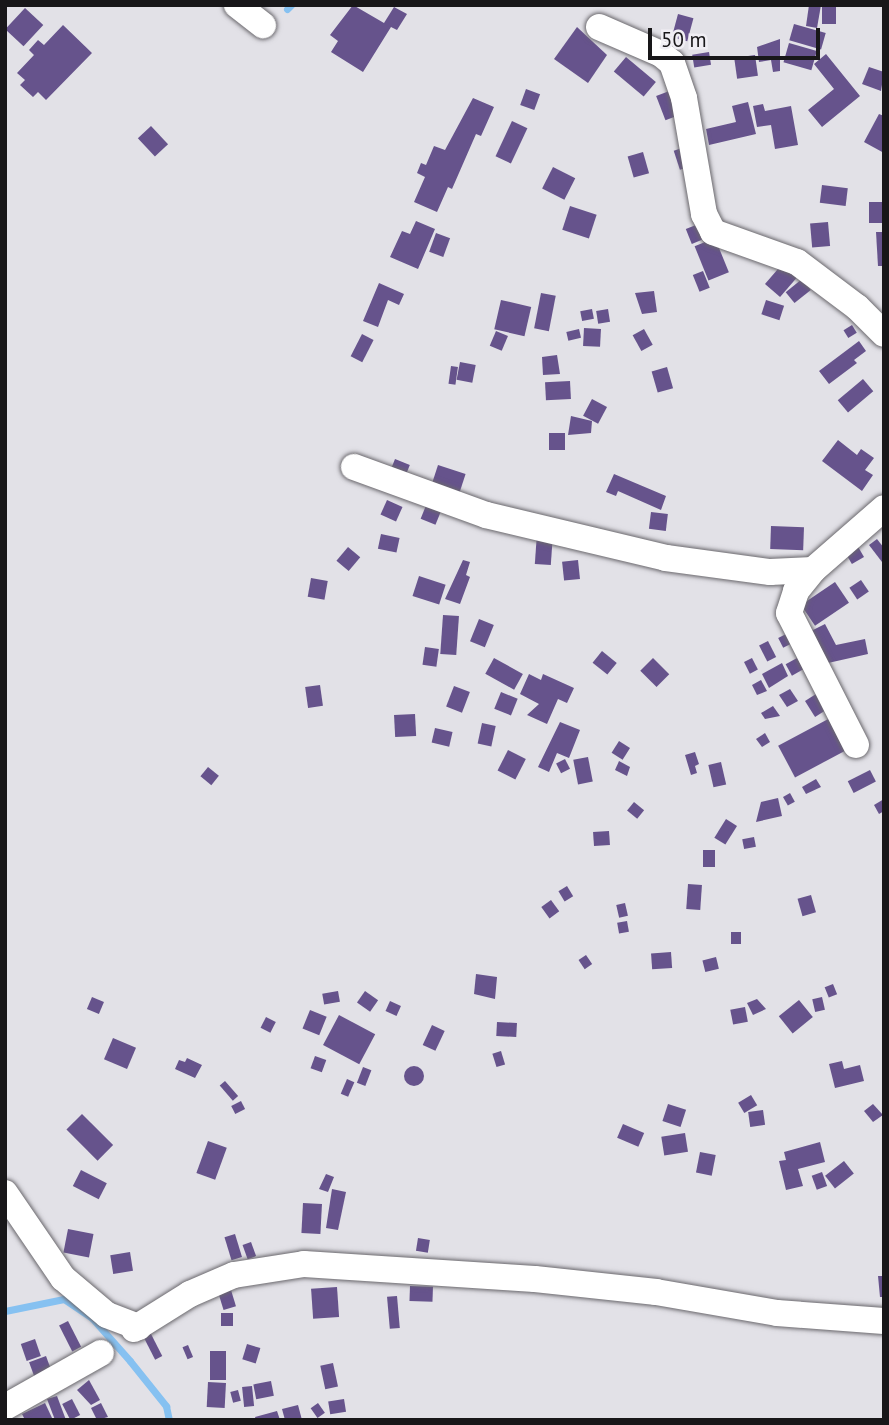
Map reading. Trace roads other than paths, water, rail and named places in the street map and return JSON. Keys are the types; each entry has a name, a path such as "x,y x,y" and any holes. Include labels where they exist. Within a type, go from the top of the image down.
{"street":[{"path":"237,5 263,25"},
{"path":"600,27 661,54 672,63 684,98 704,214 713,232 797,262 857,307 884,334"},
{"path":"354,467 486,515 666,558 770,572 813,570"},
{"path":"856,745 789,613 796,591 813,570 884,508"},
{"path":"5,1193 63,1278 107,1315 137,1328 190,1294 234,1275 304,1264 535,1279 656,1292 777,1313 884,1321"},
{"path":"5,1407 101,1353"}],"waterway":[{"path":"287,9 291,5"},
{"path":"5,1311 64,1299 92,1318 130,1361 166,1406 169,1420"}]}
